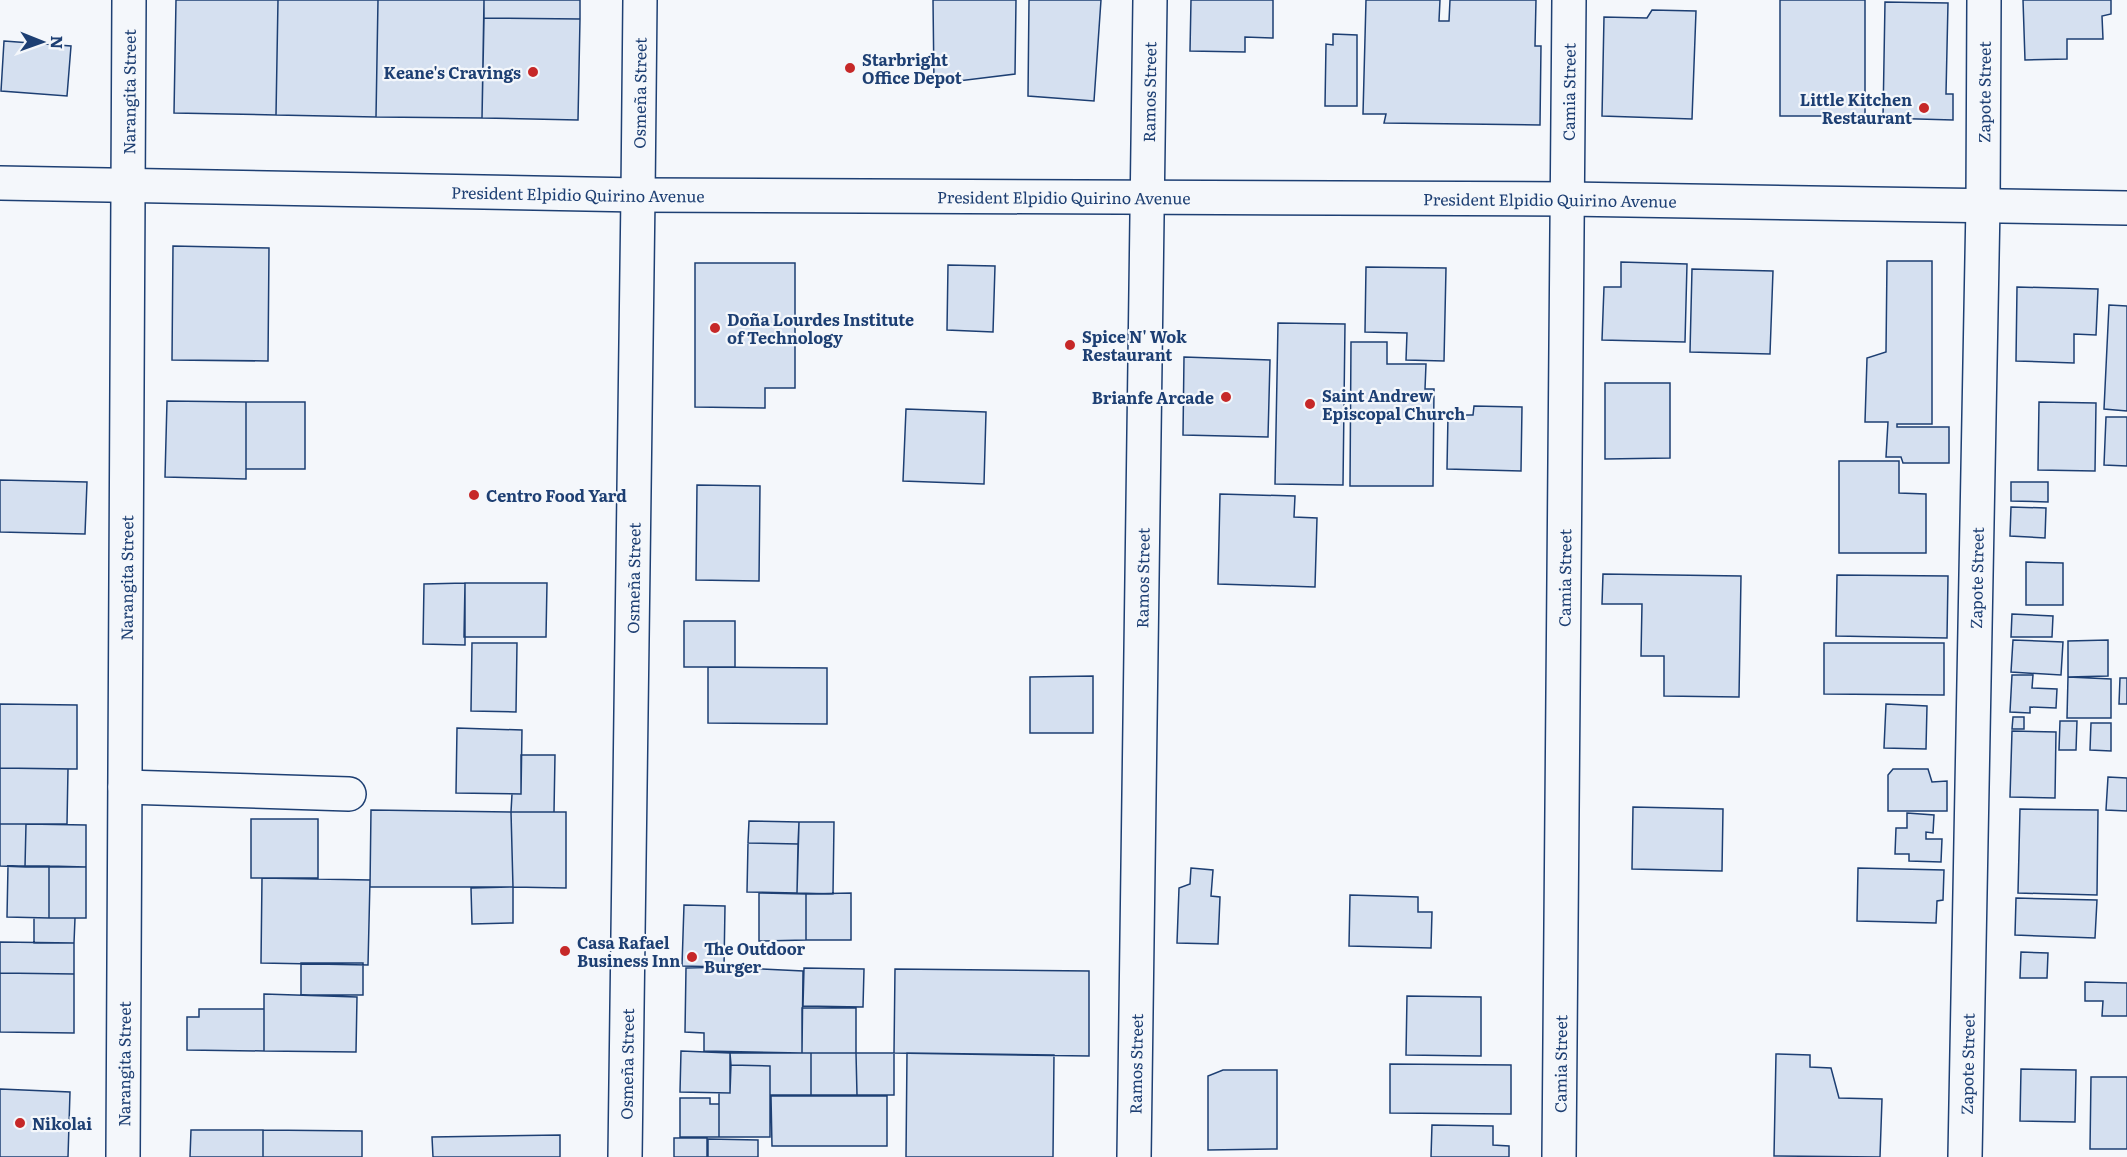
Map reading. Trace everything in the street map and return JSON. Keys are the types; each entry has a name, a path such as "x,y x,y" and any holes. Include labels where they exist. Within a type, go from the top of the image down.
{"street":[{"name":"Narangita Street","path":"123,1157 129,0"},
{"name":"Osmeña Street","path":"625,1157 640,0"},
{"name":"Ramos Street","path":"1134,1157 1150,0"},
{"name":"Camia Street","path":"1559,1157 1569,0"},
{"name":"Zapote Street","path":"1965,1157 1983,205 1984,0"},
{"name":"President Elpidio Quirino Avenue","path":"0,183 638,195 1568,199 2127,208"},
{"path":"125,788 348,794"}],"building":[{"path":"176,0 278,0 276,115 174,113"},
{"path":"278,0 378,0 376,117 276,115"},
{"path":"378,0 484,0 482,118 376,117"},
{"path":"484,0 580,0 580,19 484,18"},
{"path":"933,0 1016,0 1015,74 934,84"},
{"path":"1029,0 1101,0 1094,101 1028,96"},
{"path":"1191,0 1273,0 1273,38 1245,37 1245,52 1190,51"},
{"path":"1366,0 1440,0 1439,21 1449,21 1450,0 1536,0 1535,46 1541,46 1540,125 1384,123 1386,114 1363,114"},
{"path":"1780,0 1865,0 1865,116 1780,116"},
{"path":"2023,0 2111,0 2111,14 2102,16 2103,39 2067,39 2067,59 2025,60"},
{"path":"1885,2 1948,3 1946,94 1953,94 1953,120 1883,118"},
{"path":"1652,10 1696,11 1692,119 1602,116 1604,17 1647,18"},
{"path":"484,18 580,19 578,120 482,118"},
{"path":"1333,34 1357,35 1357,106 1325,106 1326,44 1333,45"},
{"path":"4,41 71,46 67,96 1,91"},
{"path":"173,246 269,248 268,361 172,360"},
{"path":"1887,261 1932,261 1932,424 1897,424 1897,427 1949,427 1949,463 1903,463 1901,457 1886,457 1888,422 1865,422 1867,358 1886,352"},
{"path":"1621,262 1687,264 1685,342 1602,340 1604,287 1621,287"},
{"path":"695,263 795,263 795,388 765,388 765,408 695,407"},
{"path":"948,265 995,266 993,332 947,330"},
{"path":"1366,267 1446,268 1444,361 1406,360 1407,333 1365,332"},
{"path":"1692,269 1773,271 1770,354 1690,352"},
{"path":"2017,287 2098,289 2096,335 2074,334 2074,363 2016,361"},
{"path":"2109,305 2127,306 2127,411 2104,409"},
{"name":"Saint Andrew Episcopal Church","path":"1278,323 1345,324 1343,485 1275,484"},
{"path":"1351,342 1387,342 1387,364 1426,364 1425,389 1434,389 1433,486 1350,486"},
{"name":"Brianfe Arcade","path":"1184,357 1270,360 1268,437 1183,435"},
{"path":"1605,383 1670,383 1670,458 1605,459"},
{"path":"167,401 246,402 246,479 165,477"},
{"path":"246,402 305,402 305,469 246,469"},
{"path":"2039,402 2096,403 2095,471 2038,470"},
{"path":"1474,406 1522,407 1521,471 1447,469 1448,415 1473,415"},
{"path":"906,409 986,412 984,484 903,481"},
{"path":"2106,417 2127,417 2127,466 2104,465"},
{"path":"1839,461 1899,461 1899,493 1926,494 1926,553 1839,553"},
{"path":"0,480 87,482 85,534 0,532"},
{"path":"2011,482 2048,482 2048,502 2011,501"},
{"path":"697,485 760,486 759,581 696,580"},
{"path":"1220,494 1295,496 1294,517 1317,518 1315,587 1218,584"},
{"path":"2011,507 2046,508 2045,538 2010,536"},
{"path":"2026,562 2063,563 2063,605 2026,605"},
{"path":"1603,574 1741,576 1739,697 1664,696 1664,656 1641,656 1642,604 1602,604"},
{"path":"1837,575 1948,576 1947,638 1836,636"},
{"path":"465,583 465,645 423,644 424,584"},
{"path":"465,583 547,583 546,637 464,637"},
{"path":"2012,614 2053,616 2052,637 2011,637"},
{"path":"684,621 735,621 735,667 684,667"},
{"path":"2013,640 2063,642 2061,675 2011,672"},
{"path":"2108,640 2108,676 2068,677 2068,641"},
{"path":"472,643 517,643 516,712 471,711"},
{"path":"1824,643 1944,643 1944,695 1824,694"},
{"path":"708,667 827,668 827,724 708,723"},
{"path":"2012,675 2033,675 2032,688 2057,689 2056,708 2030,707 2030,713 2010,712"},
{"path":"1093,676 1093,733 1030,733 1030,677"},
{"path":"2068,677 2111,679 2111,718 2067,718"},
{"path":"2120,678 2127,678 2127,704 2119,704"},
{"path":"0,704 77,705 77,769 0,768"},
{"path":"1886,704 1927,706 1926,749 1884,748"},
{"path":"2013,717 2024,717 2024,729 2012,729"},
{"path":"2060,721 2077,721 2076,750 2059,750"},
{"path":"2091,723 2111,723 2111,751 2090,750"},
{"path":"457,728 522,730 521,794 456,793"},
{"path":"2012,731 2056,732 2055,798 2010,797"},
{"path":"521,755 555,755 554,812 511,812 512,794 521,794"},
{"path":"0,768 68,769 67,824 0,824"},
{"path":"1893,769 1928,769 1932,782 1947,781 1947,811 1888,811 1888,775"},
{"path":"2108,777 2127,778 2127,811 2106,810"},
{"path":"1633,807 1723,809 1722,871 1632,869"},
{"path":"2020,809 2098,810 2097,895 2018,893"},
{"path":"371,810 511,812 513,887 370,887"},
{"path":"511,812 566,812 566,888 513,887"},
{"path":"1907,813 1934,815 1933,833 1926,832 1926,839 1942,839 1941,862 1909,861 1909,854 1895,854 1896,828 1907,828"},
{"path":"251,819 318,819 318,878 251,878"},
{"path":"749,821 799,822 798,844 748,843"},
{"path":"799,822 834,822 833,894 797,893"},
{"path":"0,824 26,824 25,867 0,866"},
{"path":"26,824 86,825 86,867 25,867"},
{"path":"748,843 798,844 797,893 747,892"},
{"path":"8,866 49,866 49,918 7,917"},
{"path":"49,866 86,867 86,918 49,918"},
{"path":"1191,868 1213,870 1211,896 1220,897 1218,944 1177,943 1179,888 1190,884"},
{"path":"1858,868 1944,870 1943,900 1937,901 1936,923 1857,921"},
{"path":"262,878 370,880 368,965 261,963"},
{"path":"513,887 513,923 472,924 471,888"},
{"path":"759,893 806,894 806,940 759,941"},
{"path":"851,893 851,940 806,940 806,894"},
{"path":"1350,895 1418,897 1418,912 1432,912 1431,948 1349,946"},
{"path":"2016,898 2097,900 2095,938 2015,935"},
{"path":"684,905 725,906 724,967 682,966"},
{"path":"34,918 75,918 74,943 34,943"},
{"path":"0,942 74,943 74,974 0,973"},
{"path":"2021,952 2048,953 2047,978 2020,978"},
{"path":"301,963 363,963 363,995 301,995"},
{"path":"724,967 803,971 802,1053 704,1051 704,1033 685,1032 686,968"},
{"path":"804,968 864,969 863,1007 803,1006"},
{"path":"895,969 1089,971 1089,1056 894,1053"},
{"path":"0,973 74,974 74,1033 0,1032"},
{"path":"2085,982 2127,983 2127,1016 2102,1016 2103,1001 2085,1001"},
{"path":"264,994 357,997 356,1052 264,1051"},
{"path":"1407,996 1481,997 1481,1056 1406,1055"},
{"path":"802,1008 856,1008 856,1053 802,1053"},
{"path":"199,1009 264,1009 264,1051 187,1050 187,1017 199,1017"},
{"path":"681,1051 730,1053 730,1093 680,1092"},
{"path":"730,1053 811,1053 811,1095 770,1095 770,1066 731,1065"},
{"path":"811,1053 856,1053 857,1095 811,1095"},
{"path":"856,1053 894,1053 894,1095 857,1095"},
{"path":"907,1053 1054,1055 1053,1157 906,1157"},
{"path":"1776,1054 1810,1055 1810,1067 1831,1068 1839,1098 1882,1099 1880,1157 1774,1156"},
{"path":"1390,1064 1511,1065 1511,1114 1390,1113"},
{"path":"731,1065 770,1066 770,1137 719,1137 719,1093 730,1093"},
{"path":"2021,1069 2076,1070 2075,1122 2020,1121"},
{"path":"1223,1070 1277,1070 1277,1149 1208,1150 1208,1076"},
{"path":"2091,1077 2127,1077 2127,1149 2090,1149"},
{"path":"0,1089 70,1092 68,1157 0,1157"},
{"path":"771,1096 887,1096 887,1146 772,1146"},
{"path":"680,1098 710,1098 710,1104 719,1104 719,1137 680,1137"},
{"path":"1432,1125 1493,1126 1493,1145 1509,1146 1509,1157 1431,1157"},
{"path":"191,1130 263,1130 263,1157 190,1157"},
{"path":"263,1130 362,1131 362,1157 263,1157"},
{"path":"560,1135 560,1157 433,1157 432,1137"},
{"path":"674,1138 707,1138 707,1157 674,1157"},
{"path":"708,1139 758,1140 758,1157 708,1157"}],"place":[{"name":"Starbright Office Depot","path":"850,68"},
{"name":"Keane's Cravings","path":"533,72"},
{"name":"Little Kitchen Restaurant","path":"1924,108"},
{"name":"Doña Lourdes Institute of Technology","path":"715,328"},
{"name":"Spice N' Wok Restaurant","path":"1070,345"},
{"name":"Brianfe Arcade","path":"1226,397"},
{"name":"Saint Andrew Episcopal Church","path":"1310,404"},
{"name":"Centro Food Yard","path":"474,495"},
{"name":"Casa Rafael Business Inn","path":"565,951"},
{"name":"The Outdoor Burger","path":"692,957"},
{"name":"Nikolai","path":"20,1123"}]}
